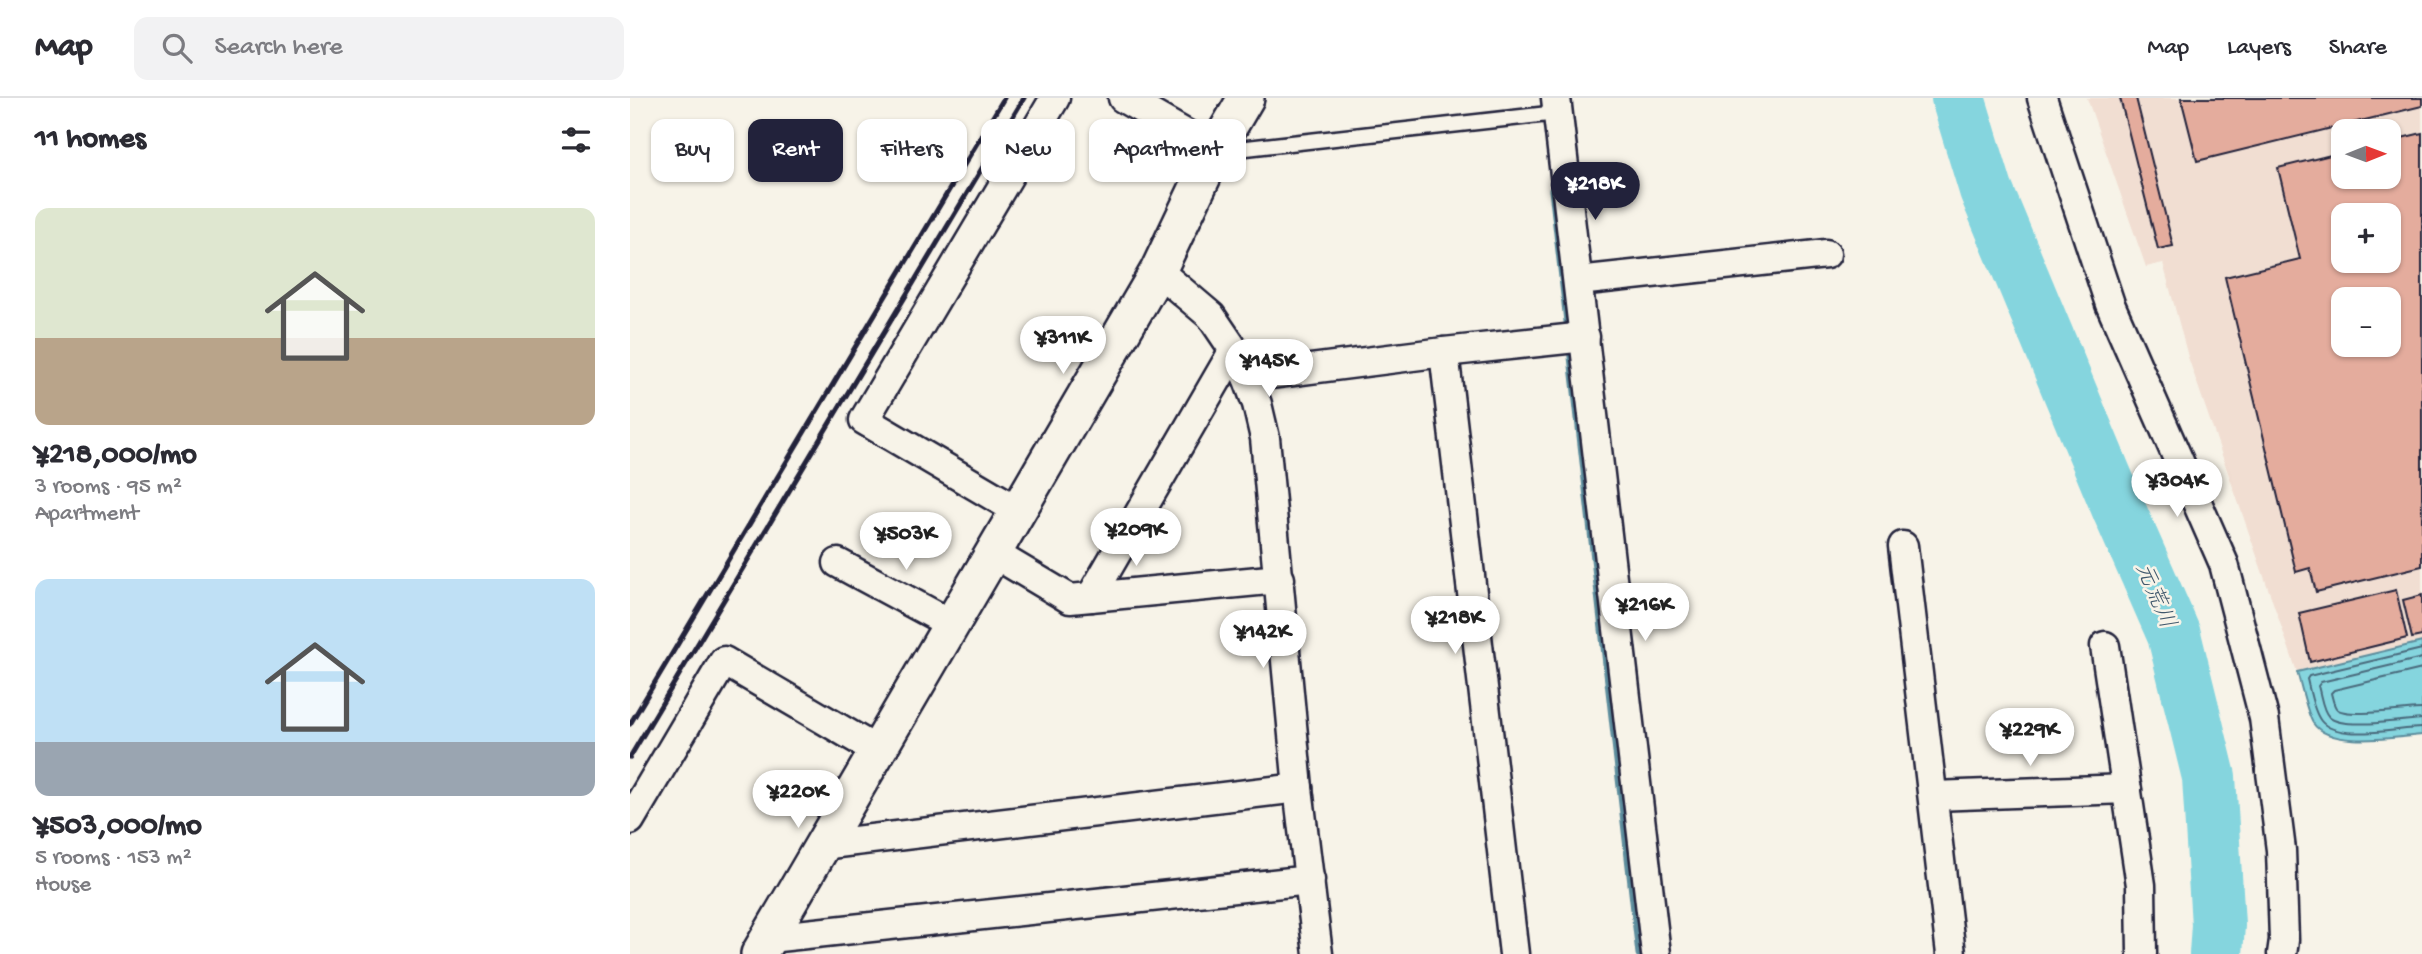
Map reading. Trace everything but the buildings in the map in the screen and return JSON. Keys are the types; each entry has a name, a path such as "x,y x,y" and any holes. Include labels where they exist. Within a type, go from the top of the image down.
{"street":[{"path":"1017,510 864,420 1055,98"},
{"path":"1123,98 1159,119"},
{"path":"1234,119 1246,98"},
{"path":"2042,98 2110,304 2224,564 2264,718 2281,850 2282,954"},
{"path":"1557,105 1656,954"},
{"path":"764,946 1158,271 1200,182"},
{"path":"1578,281 1826,254"},
{"path":"1158,271 1211,316 1234,350 1257,404 1265,438 1298,788 1318,954"},
{"path":"1247,377 1585,337"},
{"path":"1091,597 1234,350"},
{"path":"1444,352 1514,954"},
{"path":"1903,546 1951,954"},
{"path":"993,553 1070,599 1280,579"},
{"path":"838,563 951,624"},
{"path":"2105,646 2141,885 2142,954"},
{"path":"630,820 724,661 876,750"},
{"path":"821,845 1298,788"},
{"path":"1934,796 2127,789"},
{"path":"764,946 1310,880"}],"lane":[{"path":"1246,147 1557,105"}],"shaded area":[{"path":"2087,98 2422,98 2422,642 2297,672 2188,357 2163,263 2146,267"}],"water":[{"path":"2422,642 2422,735 2348,739 2321,731 2313,723 2297,672"}],"waterway":[{"name":"元荒川","path":"1958,98 1986,190 2174,635 2209,777 2218,925 2216,954"},
{"path":"1553,190 1640,954"}],"railway":[{"path":"630,724 1004,98"},
{"path":"630,757 1024,98"}]}
